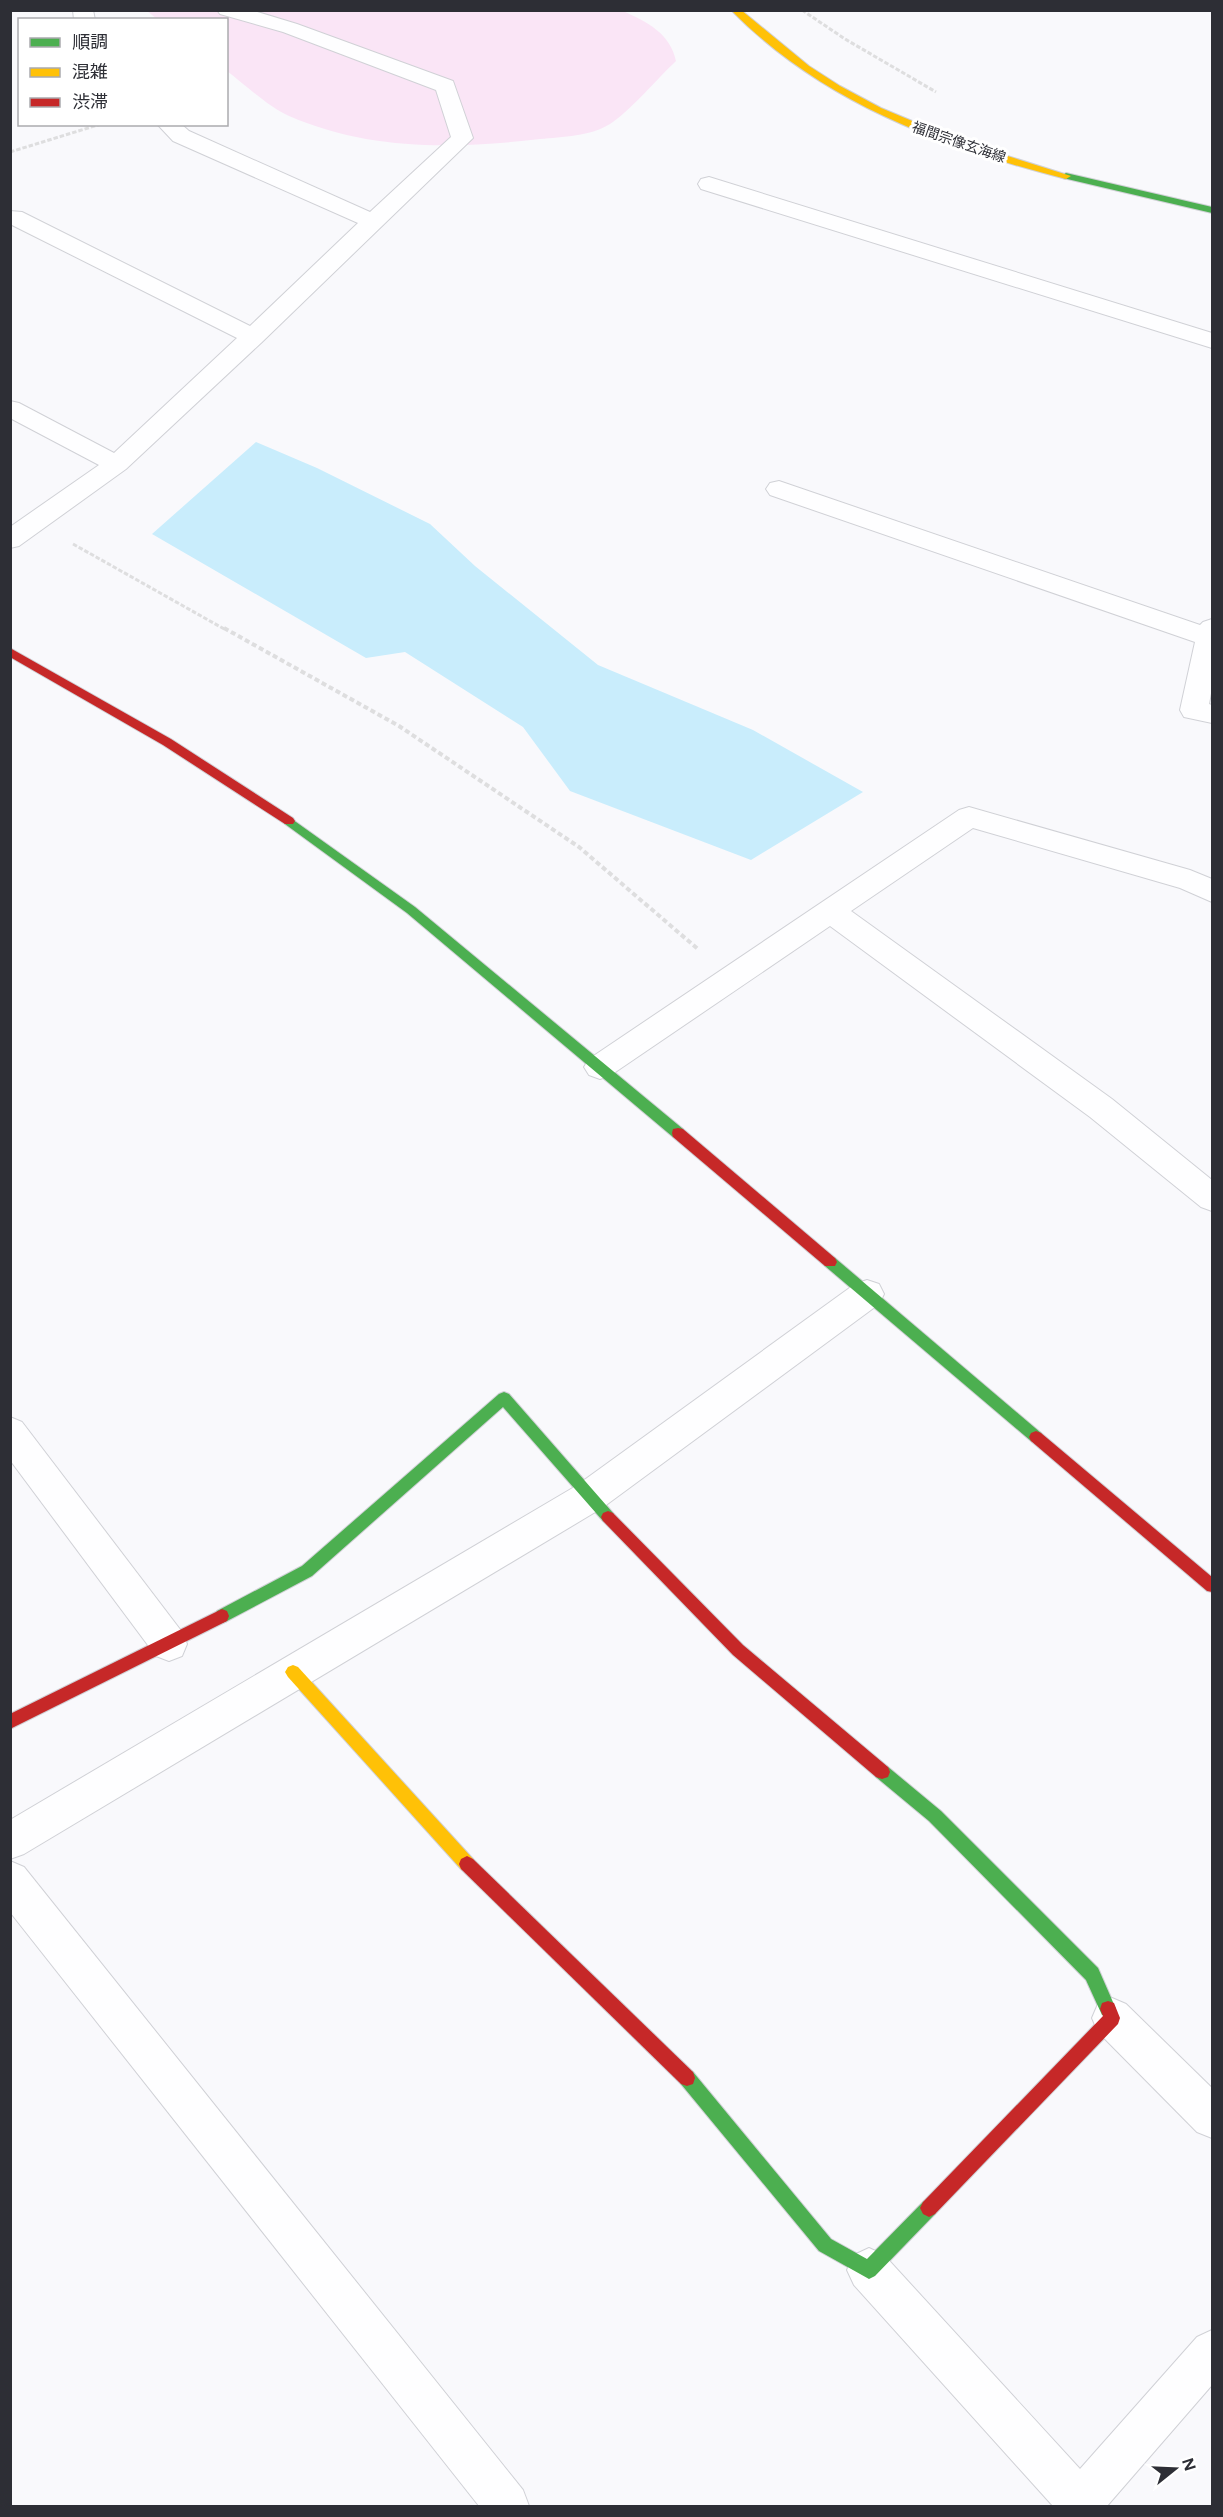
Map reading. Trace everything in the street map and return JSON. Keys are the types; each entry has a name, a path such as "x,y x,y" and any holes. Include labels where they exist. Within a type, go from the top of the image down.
{"street":[{"path":"10,540 117,464 462,138 445,86 290,28 227,10"},
{"name":"福間宗像玄海線","path":"735,10 813,72 852,97 898,120 960,145 1024,164 1212,210"},
{"path":"170,126 181,136 372,221"},
{"path":"709,184 1212,341"},
{"path":"14,217 254,337"},
{"path":"10,408 117,464"},
{"path":"779,489 1211,633 1194,710 1212,714"},
{"path":"10,652 167,742 284,817 411,910 600,1067 1212,1586"},
{"path":"600,1067 969,817 1190,880 1212,891"},
{"path":"831,912 1101,1108 1212,1198"},
{"path":"10,1841 589,1497 867,1294"},
{"path":"14,1714 169,1644 307,1571 504,1398 589,1497 738,1650 935,1816 1092,1974 1112,2018 1212,2117"},
{"path":"10,1432 169,1644"},
{"path":"293,1672 456,1853 679,2069 825,2245 869,2270 1080,2505 1212,2352"},
{"path":"10,1880 507,2506"},
{"path":"869,2270 1112,2018"}],"path":[{"path":"802,10 845,39 937,92"},
{"path":"10,152 94,126"},
{"path":"36,523 190,607 399,726 579,847 732,978"}],"shaded area":[{"path":"147,11 623,11 649,24 663,36 669,43 676,61 626,111 610,124 594,131 567,137 476,145 413,144 350,136 289,116 266,102 228,72 228,18 156,18"}],"water":[{"path":"256,442 317,468 430,524 475,566 598,665 753,730 863,792 751,860 570,791 523,727 405,652 366,658 152,534"}],"traffic: fast":[{"path":"1066,176 1212,210"},
{"path":"289,821 411,910 678,1133"},
{"path":"830,1262 1036,1437"},
{"path":"222,1616 307,1571 504,1398 608,1517"},
{"path":"882,1772 935,1816 1092,1974 1108,2009"},
{"path":"687,2078 825,2245 869,2270 929,2208"}],"traffic: slow":[{"path":"735,10 806,68 836,88 877,110 956,143 1066,176"},
{"path":"293,1672 467,1864"}],"traffic: jam":[{"path":"10,652 167,742 289,821"},
{"path":"678,1133 830,1262"},
{"path":"1036,1437 1212,1586"},
{"path":"608,1517 738,1650 882,1772"},
{"path":"10,1722 222,1616"},
{"path":"467,1864 687,2078"},
{"path":"929,2208 1112,2018 1108,2009"}]}
